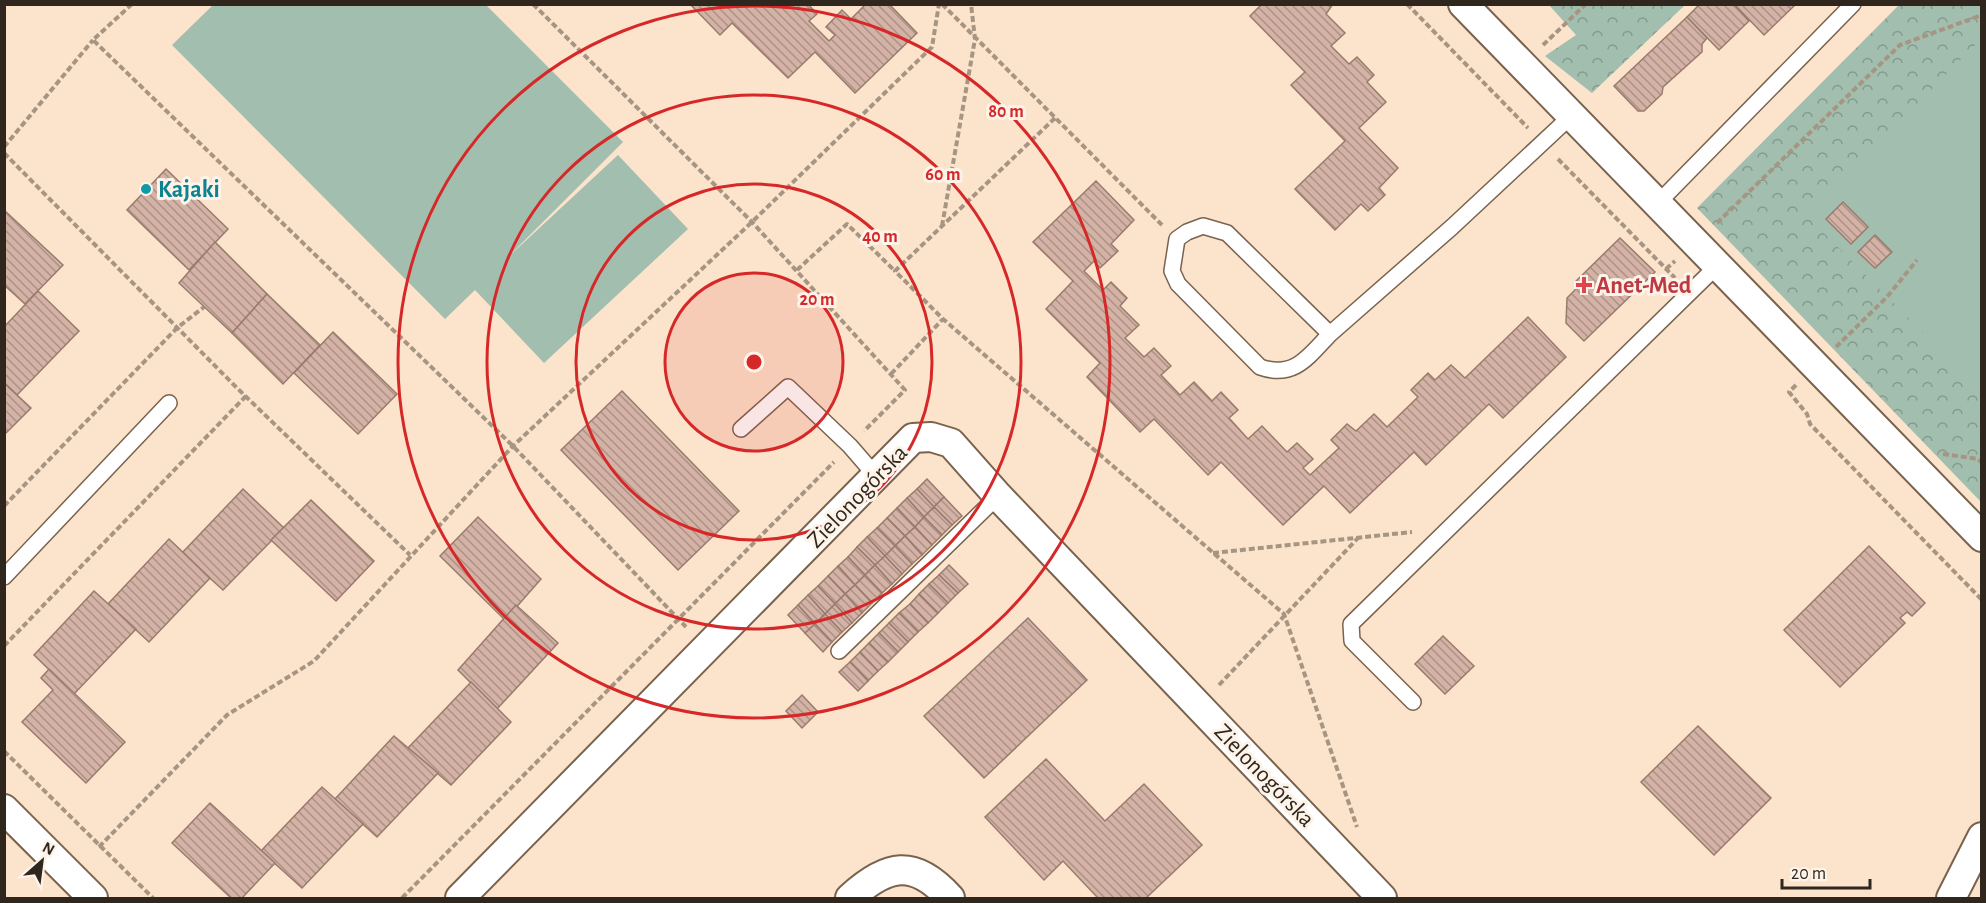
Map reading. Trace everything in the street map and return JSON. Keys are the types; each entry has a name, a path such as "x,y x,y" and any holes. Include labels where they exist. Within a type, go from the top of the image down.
{"street":[{"path":"1463,4 1570,117 1982,537"},
{"name":"Zielonogórska","path":"460,898 913,438 931,437 951,443 998,496 1382,898"},
{"path":"4,809 89,897"},
{"path":"1951,898 1982,837"},
{"path":"850,898 881,874 909,869 938,884 950,898"}],"lane":[{"path":"1656,205 1852,4"},
{"path":"1330,334 1227,233 1203,226 1177,239 1172,271 1178,284 1260,367 1275,372 1291,369 1452,227 1570,117"},
{"path":"1413,702 1352,640 1351,624 1717,266"},
{"path":"741,429 788,387 850,446 876,476"},
{"path":"4,577 169,403"},
{"path":"839,651 998,496"}],"path":[{"path":"4,147 93,40 132,4"},
{"path":"402,898 905,390 752,222 533,4"},
{"path":"99,847 227,715 314,661 513,446 752,222 932,47 941,4"},
{"path":"941,4 1177,239"},
{"path":"942,226 975,39 971,4"},
{"path":"1522,66 1586,4"},
{"path":"1715,225 1900,45 1982,15"},
{"path":"93,40 513,446 708,648"},
{"path":"895,271 1055,118"},
{"path":"4,153 177,328 410,555"},
{"path":"797,270 847,224 943,319 1284,614 1358,832"},
{"path":"1917,260 1887,297 1788,392 1807,414 1810,424 1982,600"},
{"path":"4,506 177,328 204,307"},
{"path":"891,375 943,319"},
{"path":"4,646 246,396"},
{"path":"1213,553 1449,528"},
{"path":"1199,706 1358,537"},
{"path":"4,751 153,898"}],"green space":[{"path":"213,5 486,5 623,142 506,259 618,155 688,229 544,363 475,290 445,319 172,45"},
{"path":"1549,5 1685,5 1592,93 1545,56 1576,35"},
{"path":"1899,5 1981,5 1981,502 1697,208"},
{"path":"1981,39 1981,391 1807,216"}],"building":[{"path":"690,4 808,4 817,14 809,21 829,41 835,35 826,27 842,10 851,19 866,4 889,4 917,33 855,93 815,52 788,78 732,23 720,35"},
{"path":"1262,4 1333,4 1326,14 1345,33 1331,46 1349,64 1357,57 1374,75 1367,82 1386,102 1359,128 1398,168 1379,188 1385,195 1368,211 1361,204 1335,230 1295,189 1345,141 1291,85 1305,72 1250,16"},
{"path":"1700,4 1734,4 1749,21 1719,50 1687,17"},
{"path":"1734,4 1796,4 1764,35"},
{"path":"1687,17 1707,38 1702,44 1702,52 1663,87 1662,94 1644,111 1638,111 1614,86"},
{"path":"166,169 228,229 189,270 127,210"},
{"path":"1096,181 1134,220 1111,244 1118,251 1100,268 1094,261 1084,271 1103,290 1111,282 1127,298 1120,306 1139,325 1125,338 1144,357 1154,348 1171,366 1161,375 1180,395 1194,382 1212,401 1221,392 1238,410 1229,418 1248,439 1262,426 1287,452 1297,443 1313,459 1303,468 1310,475 1339,448 1331,440 1347,424 1356,431 1374,414 1387,427 1418,397 1411,390 1428,373 1435,380 1451,365 1465,378 1528,317 1566,357 1503,418 1489,404 1426,465 1414,452 1350,513 1324,486 1283,525 1221,462 1208,475 1154,419 1140,432 1087,377 1100,363 1046,309 1073,281 1033,242"},
{"path":"1843,202 1868,227 1851,244 1826,219"},
{"path":"4,210 63,265 25,304 4,285"},
{"path":"1875,235 1892,252 1875,268 1858,252"},
{"path":"1620,238 1655,272 1584,341 1566,323 1567,298 1575,290 1576,281"},
{"path":"215,242 267,294 232,333 179,283"},
{"path":"38,291 79,331 17,395 4,383 4,327"},
{"path":"267,294 320,345 283,384 232,333"},
{"path":"333,332 397,394 358,434 294,373"},
{"path":"4,383 31,408 4,435"},
{"path":"622,391 739,511 678,570 561,450"},
{"path":"927,479 944,497 934,507 917,489"},
{"path":"243,489 284,528 223,590 182,553"},
{"path":"917,489 934,507 924,517 907,498"},
{"path":"944,497 962,516 952,525 934,507"},
{"path":"907,498 924,517 915,527 897,508"},
{"path":"311,500 374,561 336,601 271,540"},
{"path":"934,507 952,525 942,535 924,517"},
{"path":"897,508 915,527 905,536 887,518"},
{"path":"478,517 541,579 505,620 440,556"},
{"path":"924,517 942,535 932,545 915,527"},
{"path":"887,518 905,536 895,546 877,528"},
{"path":"915,527 932,545 922,555 905,536"},
{"path":"877,528 895,546 885,556 867,537"},
{"path":"905,536 922,555 912,564 895,546"},
{"path":"867,537 885,556 875,565 857,547"},
{"path":"169,539 210,578 149,642 108,604"},
{"path":"895,546 912,564 902,574 885,556"},
{"path":"1869,546 1925,603 1912,616 1907,612 1900,618 1905,623 1840,687 1784,630"},
{"path":"857,547 875,565 865,575 848,557"},
{"path":"885,556 902,574 892,584 875,565"},
{"path":"848,557 865,575 855,585 838,566"},
{"path":"875,565 892,584 882,593 865,575"},
{"path":"949,565 968,584 958,593 939,575"},
{"path":"838,566 855,585 845,594 828,576"},
{"path":"865,575 882,593 872,603 855,585"},
{"path":"939,575 958,593 948,603 929,584"},
{"path":"828,576 845,594 835,604 818,586"},
{"path":"929,584 948,603 938,613 919,594"},
{"path":"855,585 872,603 862,613 845,594"},
{"path":"818,586 835,604 825,614 808,595"},
{"path":"94,591 136,629 74,694 34,655"},
{"path":"845,594 862,613 852,623 835,604"},
{"path":"919,594 938,613 928,623 910,604"},
{"path":"808,595 825,614 815,624 798,605"},
{"path":"835,604 852,623 842,632 825,614"},
{"path":"910,604 928,623 918,632 899,613"},
{"path":"516,605 558,643 497,709 458,670"},
{"path":"798,605 815,624 805,633 788,615"},
{"path":"899,613 918,632 908,642 889,623"},
{"path":"825,614 842,632 832,642 815,624"},
{"path":"1028,618 1087,680 984,778 924,716"},
{"path":"889,623 908,642 898,652 879,633"},
{"path":"815,624 832,642 823,652 805,633"},
{"path":"879,633 898,652 888,662 869,643"},
{"path":"1443,636 1474,666 1445,694 1415,664"},
{"path":"869,643 888,662 878,671 860,652"},
{"path":"860,652 878,671 868,681 850,662"},
{"path":"850,662 868,681 858,691 839,672"},
{"path":"49,669 125,742 86,783 22,722 53,690 41,678"},
{"path":"471,682 511,722 451,785 408,748"},
{"path":"802,695 818,712 802,728 786,711"},
{"path":"1698,726 1771,798 1714,855 1641,782"},
{"path":"394,736 438,773 377,837 335,799"},
{"path":"1046,759 1105,821 1144,784 1202,845 1146,898 1098,898 1063,861 1044,880 985,817"},
{"path":"322,787 363,824 302,888 261,851"},
{"path":"210,803 275,863 242,898 231,898 172,843"}],"place":[{"name":"Kajaki","path":"146,189"},
{"name":"Anet-Med","path":"1584,285"}]}
